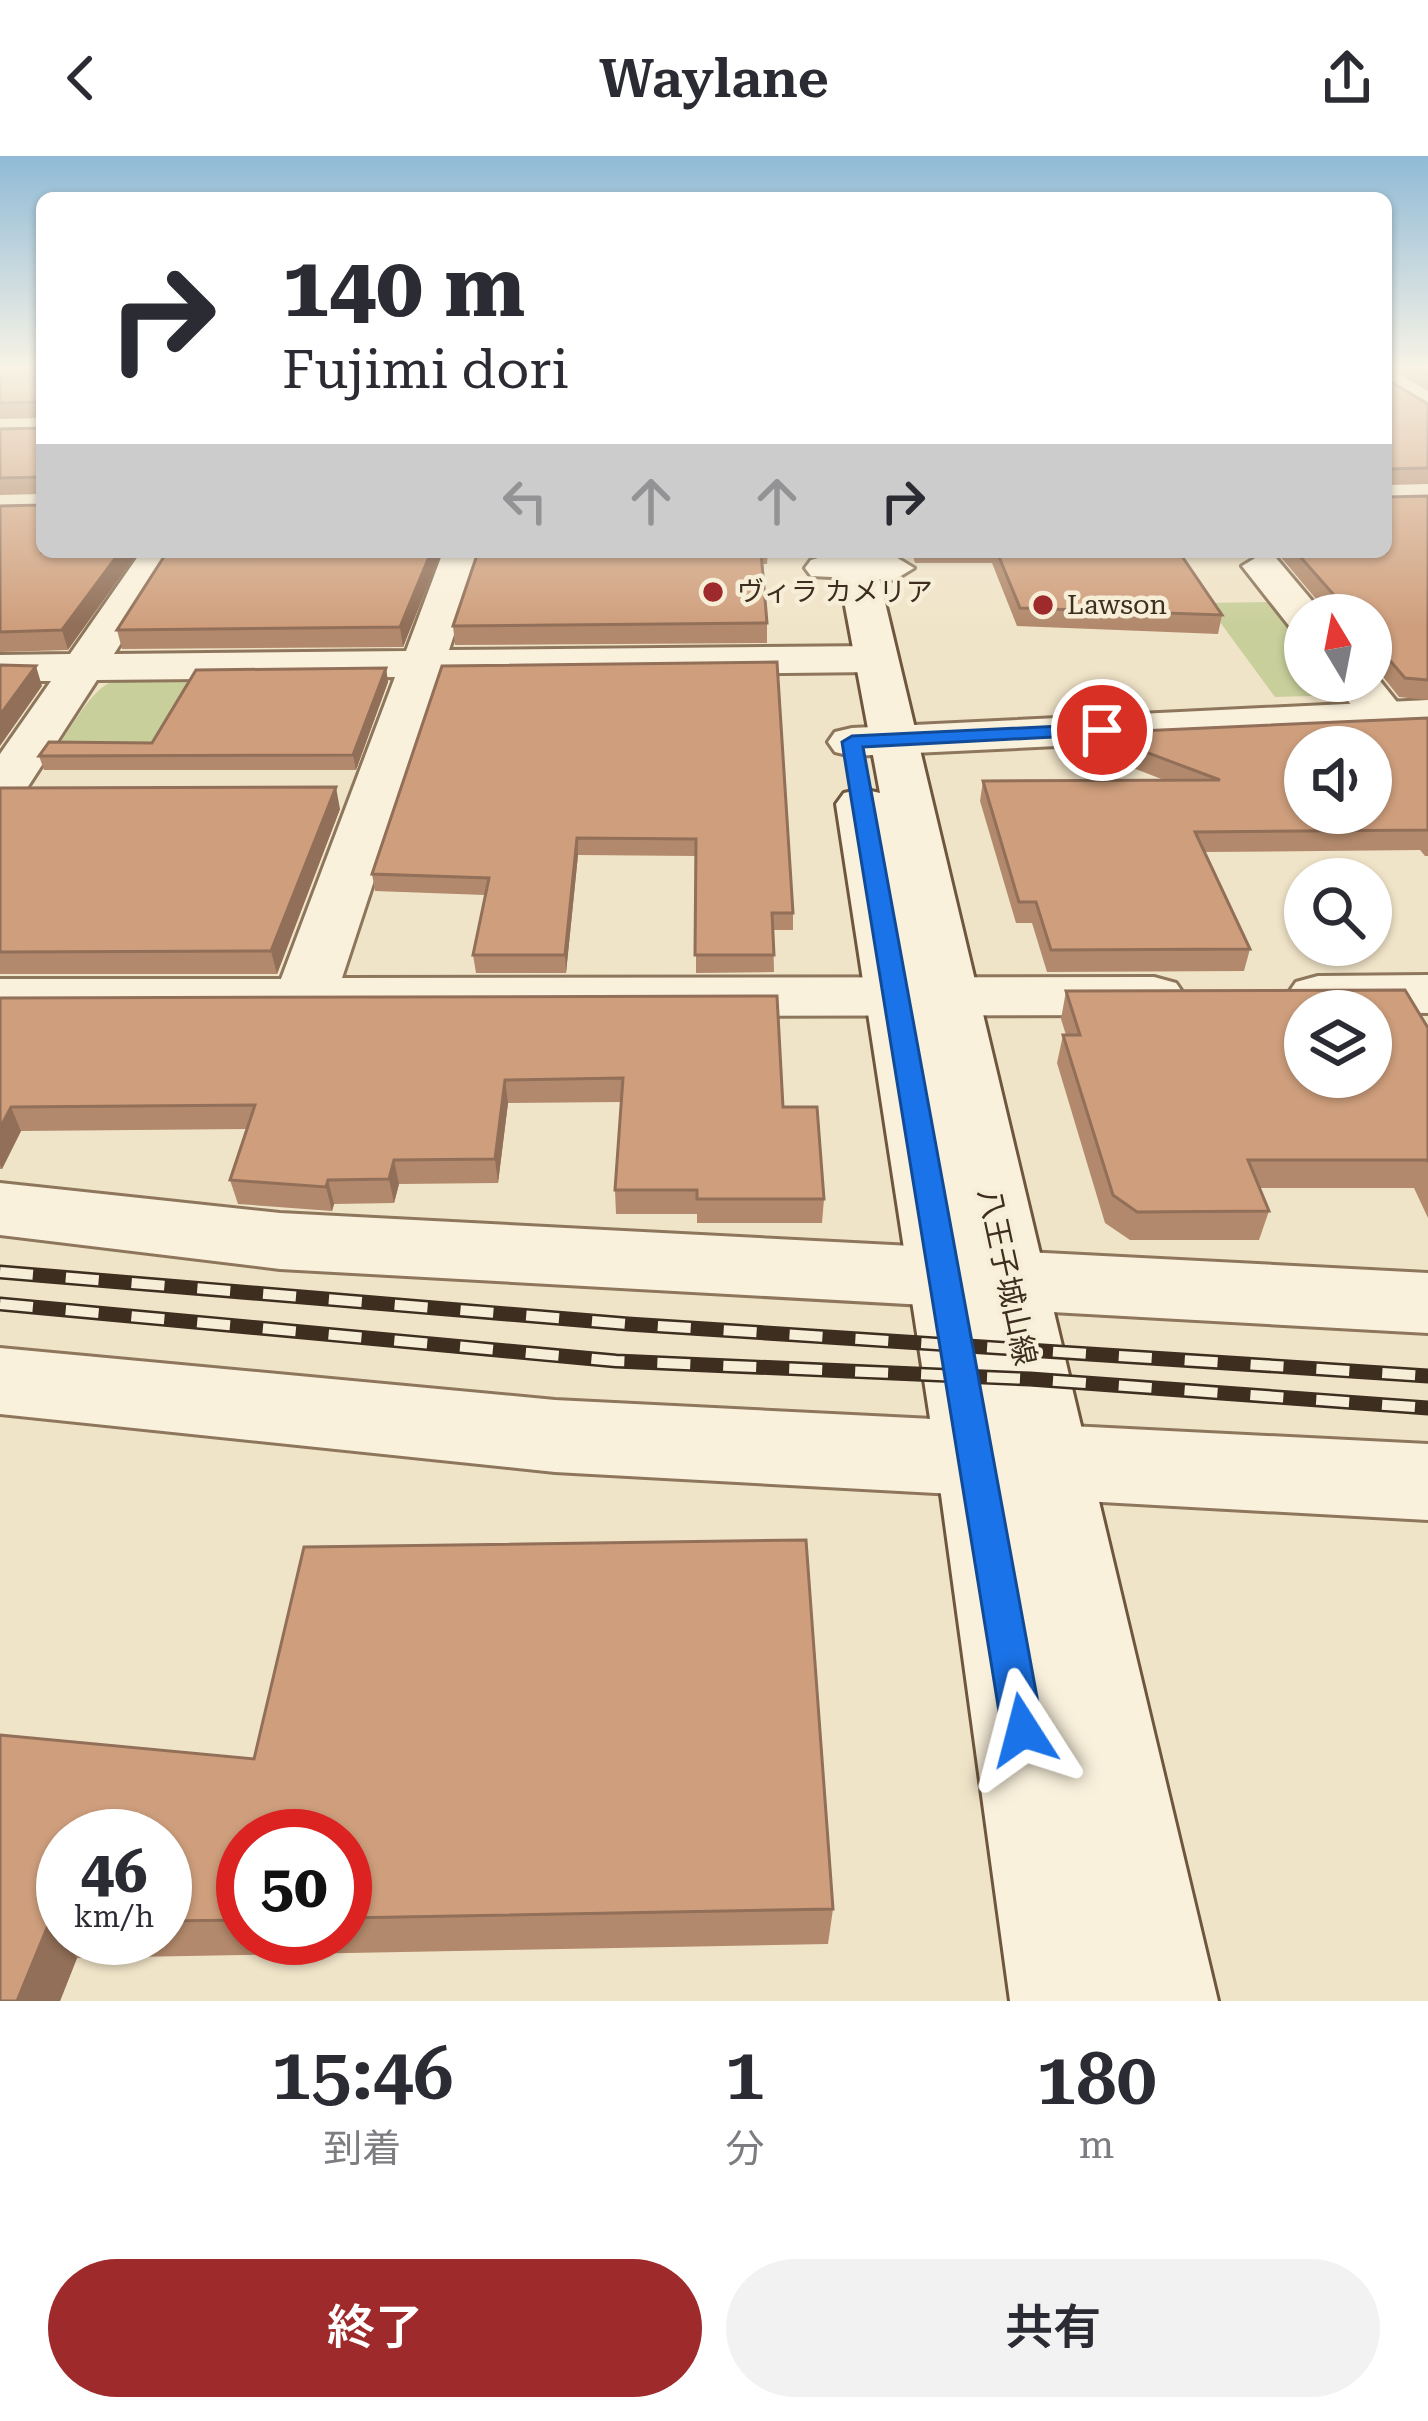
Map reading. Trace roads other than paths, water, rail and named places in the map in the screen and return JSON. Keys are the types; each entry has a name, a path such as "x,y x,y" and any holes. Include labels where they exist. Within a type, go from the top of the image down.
{"street":[{"path":"16,790 83,667 156,558"},
{"path":"306,995 354,789 426,662 460,558"},
{"name":"八王子城山線","path":"850,561 858,660 872,741 1014,1460 1161,2001"},
{"path":"1262,566 1285,594"},
{"path":"0,668 858,660"},
{"path":"872,741 1157,728 1389,704"},
{"path":"1271,995 1428,994"},
{"path":"0,998 1199,996"},
{"path":"0,1209 280,1241 1428,1303"},
{"path":"0,1382 555,1436 1428,1482"},
{"name":"八王子城山線","path":"1014,1460 1067,2001"}],"railway":[{"path":"0,1272 628,1324 1428,1376"},
{"path":"0,1304 616,1361 1030,1379 1428,1408"}],"place":[{"name":"ヴィラ カメリア","path":"713,592"},
{"name":"Lawson","path":"1043,605"}]}
